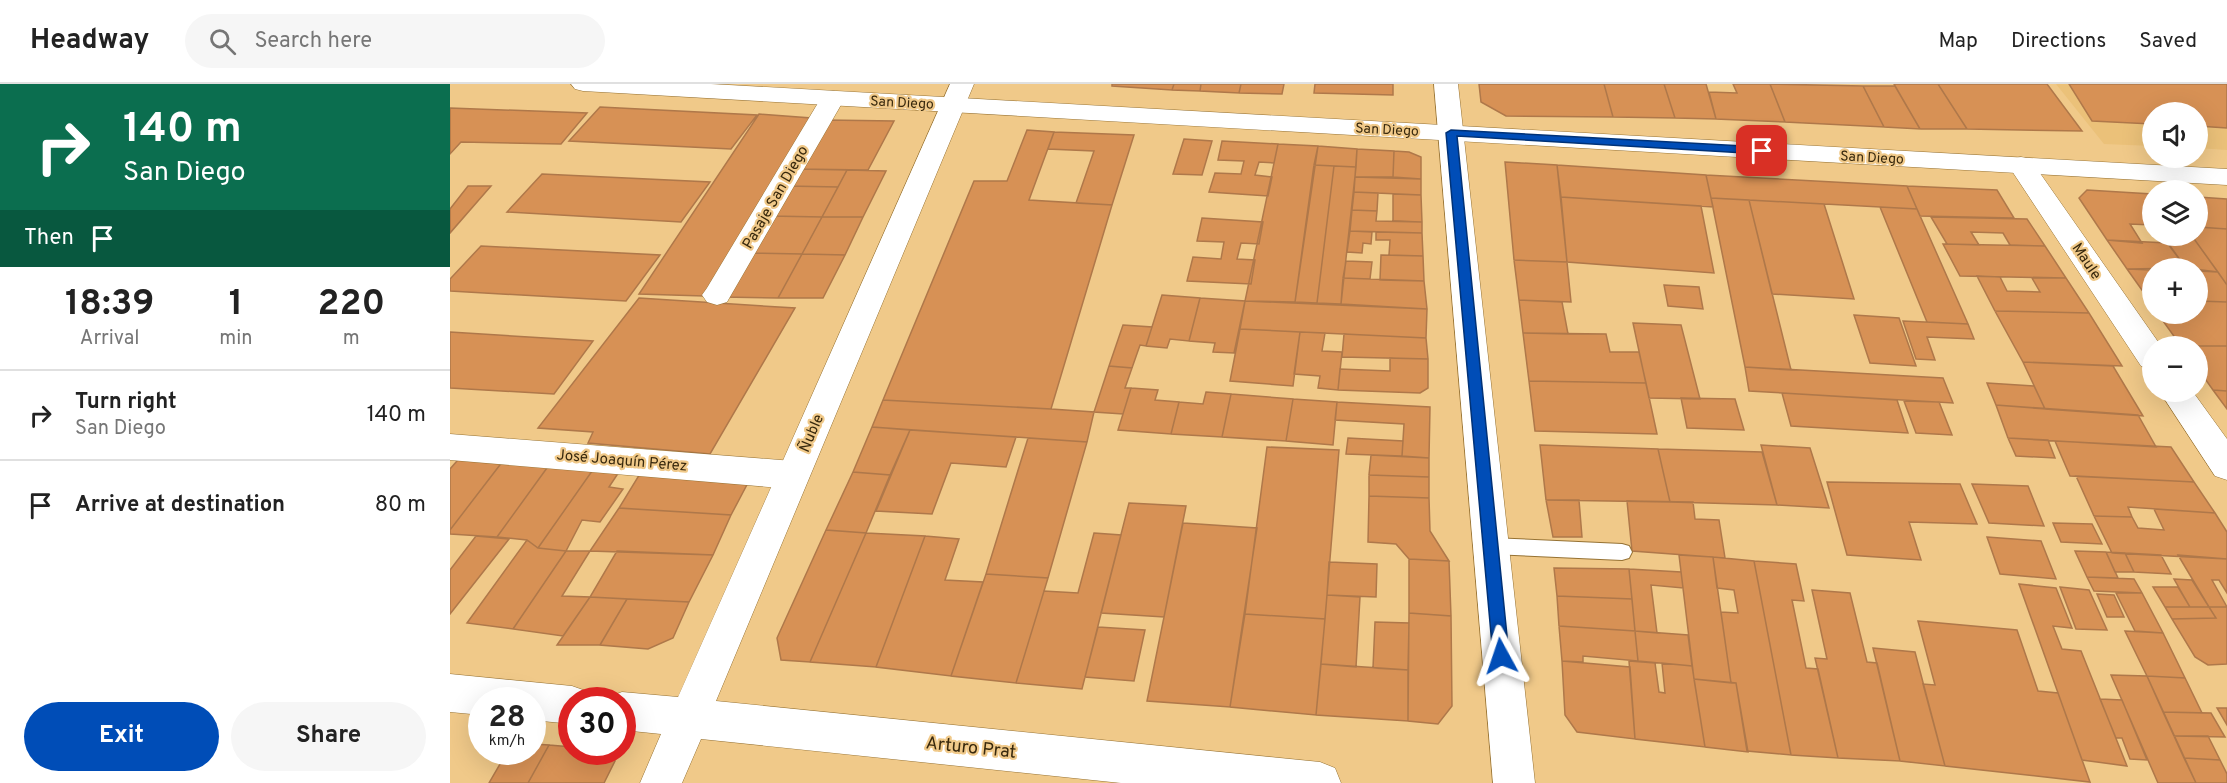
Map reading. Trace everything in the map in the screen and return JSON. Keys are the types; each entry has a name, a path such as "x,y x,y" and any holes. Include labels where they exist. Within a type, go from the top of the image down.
{"main road":[{"name":"San Diego","path":"583,84 833,98 958,94 1451,133 2227,177"},
{"path":"1446,84 1514,783"},
{"name":"Ñuble","path":"661,783 958,94"},
{"name":"Pasaje San Diego","path":"717,295 833,98"},
{"name":"Maule","path":"2021,165 2142,343"},
{"path":"2183,402 2227,466"},
{"name":"José Joaquín Pérez","path":"450,447 793,475"},
{"path":"450,693 468,695"},
{"name":"Arturo Prat","path":"636,712 1320,783"}],"lane":[{"path":"1491,546 1622,552"}],"shaded area":[{"path":"2056,84 2227,84 2227,150 2208,149 2208,102 2142,102 2142,146 2104,144"}],"building":[{"path":"1112,84 1174,84 1172,90 1112,86"},
{"path":"1174,84 1201,84 1200,91 1172,90"},
{"path":"1201,84 1241,84 1239,93 1200,91"},
{"path":"1241,84 1284,84 1282,94 1239,93"},
{"path":"1315,84 1393,84 1393,95 1314,93"},
{"path":"1479,84 1604,84 1613,117 1506,116 1481,102"},
{"path":"1604,84 1664,84 1675,118 1613,117"},
{"path":"1664,84 1706,84 1716,119 1675,118"},
{"path":"1733,84 1770,84 1785,122 1716,119 1709,92 1737,93"},
{"path":"1770,84 1863,86 1884,127 1785,122"},
{"path":"1894,84 1938,84 1967,129 1920,129"},
{"path":"1938,84 2047,84 2082,131 1967,129"},
{"path":"2069,84 2227,84 2227,128 2208,127 2208,102 2142,102 2142,124 2092,121"},
{"path":"1863,86 1895,86 1920,129 1884,127"},
{"path":"600,107 757,115 731,149 569,141"},
{"path":"450,108 587,113 561,144 461,142 450,154"},
{"path":"759,114 811,118 704,296 639,294"},
{"path":"826,120 894,121 868,170 797,169"},
{"path":"1027,130 1054,132 1029,200 1112,205 1051,409 883,400 974,181 1007,181"},
{"path":"1054,132 1134,135 1112,205 1076,203 1094,151 1048,149"},
{"path":"1184,139 1212,141 1202,175 1173,174"},
{"path":"1222,141 1278,144 1274,163 1259,162 1255,175 1272,177 1268,196 1209,192 1215,173 1241,174 1244,161 1218,160"},
{"path":"1278,144 1318,146 1295,302 1245,301"},
{"path":"1318,146 1357,149 1356,167 1314,165"},
{"path":"1357,149 1394,151 1393,177 1355,177"},
{"path":"1394,151 1409,152 1421,157 1421,179 1393,177"},
{"path":"1505,162 1557,165 1567,262 1514,260"},
{"path":"1314,165 1334,166 1317,303 1295,302"},
{"path":"1557,165 1706,175 1713,207 1561,197"},
{"path":"1334,166 1356,167 1341,304 1317,303"},
{"path":"797,169 847,170 838,187 787,186"},
{"path":"847,170 886,171 863,217 822,217"},
{"path":"542,174 710,182 681,222 507,212"},
{"path":"1706,175 1907,186 1917,209 1711,198"},
{"path":"1355,177 1421,179 1421,195 1354,192"},
{"path":"468,186 491,186 450,233 450,209"},
{"path":"787,186 838,187 822,217 770,216"},
{"path":"1907,186 1997,190 2014,218 1920,216"},
{"path":"2087,190 2142,193 2142,225 2130,224 2142,243 2107,240 2079,198"},
{"path":"1354,192 1378,193 1377,211 1352,210"},
{"path":"1393,194 1421,195 1422,222 1393,221"},
{"path":"1561,197 1701,206 1714,273 1567,262"},
{"path":"1711,198 1749,200 1791,370 1745,367"},
{"path":"2208,198 2227,199 2227,229 2208,228"},
{"path":"1749,200 1824,204 1854,299 1772,294"},
{"path":"1880,207 1917,209 1968,324 1927,322"},
{"path":"1352,210 1377,211 1376,221 1422,222 1422,233 1350,231"},
{"path":"770,216 822,217 802,254 748,253"},
{"path":"822,217 863,217 845,255 802,254"},
{"path":"1931,217 2027,219 2045,246 2010,245 2003,233 1971,232 1979,245 1947,244"},
{"path":"1202,218 1263,222 1259,244 1241,243 1237,259 1255,260 1251,284 1187,281 1193,257 1221,259 1224,242 1197,241"},
{"path":"2208,228 2227,229 2227,285 2199,246 2208,246"},
{"path":"1350,231 1372,232 1371,244 1363,243 1362,253 1347,252"},
{"path":"1376,232 1422,233 1423,256 1389,255 1390,240 1376,240"},
{"path":"2107,240 2142,242 2142,246 2170,246 2179,258 2142,258 2142,269 2127,269"},
{"path":"1943,244 2045,246 2066,278 1960,276"},
{"path":"481,246 660,255 626,301 450,291 450,279"},
{"path":"2170,246 2199,246 2208,258 2178,258"},
{"path":"748,253 802,254 778,298 722,297"},
{"path":"802,254 845,255 823,298 778,298"},
{"path":"1381,255 1423,256 1424,281 1380,280"},
{"path":"2208,258 2218,272 2208,271"},
{"path":"1514,260 1567,262 1571,302 1519,300"},
{"path":"1346,261 1372,262 1370,279 1343,278"},
{"path":"2127,269 2142,270 2142,290"},
{"path":"2208,272 2218,272 2227,285 2227,302 2208,301"},
{"path":"1977,276 2000,277 2007,291 2040,292 2032,278 2066,278 2089,313 1995,311"},
{"path":"1343,278 1424,281 1427,309 1341,304"},
{"path":"1664,285 1699,287 1703,309 1668,306"},
{"path":"1162,295 1200,298 1189,341 1170,339 1167,348 1146,346"},
{"path":"639,298 795,308 710,454 588,443 593,432 538,428"},
{"path":"1200,298 1245,301 1234,353 1213,352 1215,343 1189,341"},
{"path":"1519,300 1562,302 1568,334 1523,333"},
{"path":"1245,301 1427,309 1426,338 1240,329"},
{"path":"2208,301 2227,302 2227,346 2208,346 2208,336 2174,336 2165,324 2208,324"},
{"path":"1995,311 2089,313 2122,366 2023,362"},
{"path":"1854,315 1899,318 1916,366 1870,363"},
{"path":"1903,321 1968,324 1974,339 1927,337 1935,360 1916,359"},
{"path":"1633,323 1681,325 1700,399 1649,398"},
{"path":"1123,325 1152,327 1146,346 1140,345 1132,368 1109,366"},
{"path":"1240,329 1300,332 1293,386 1230,381"},
{"path":"450,332 593,341 554,394 450,388"},
{"path":"1300,332 1325,333 1322,351 1342,352 1338,390 1318,388 1320,376 1294,374"},
{"path":"1523,333 1606,334 1610,352 1639,352 1646,383 1529,381"},
{"path":"1344,334 1426,338 1428,359 1342,357"},
{"path":"2208,346 2227,346 2227,391 2213,390 2208,383"},
{"path":"1390,358 1428,359 1428,388 1420,393 1338,390 1340,369 1390,371"},
{"path":"2023,362 2113,366 2143,416 2045,409"},
{"path":"1109,366 1132,368 1125,388 1131,388 1123,414 1094,412"},
{"path":"1745,367 1943,378 1953,403 1749,391"},
{"path":"1529,381 1646,383 1657,434 1535,431"},
{"path":"1987,383 2034,386 2045,409 1996,405"},
{"path":"1131,388 1158,390 1155,400 1179,402 1171,434 1118,430"},
{"path":"2213,390 2227,391 2227,409"},
{"path":"1206,392 1231,394 1222,437 1171,434 1179,402 1203,404"},
{"path":"1782,393 1897,400 1908,433 1791,426"},
{"path":"1231,394 1293,399 1286,441 1222,437"},
{"path":"1681,398 1735,399 1744,430 1687,428"},
{"path":"1293,399 1337,402 1333,445 1286,441"},
{"path":"883,400 1094,412 1087,442 872,427"},
{"path":"1904,401 1939,402 1952,435 1916,433"},
{"path":"1337,402 1430,407 1429,458 1402,456 1404,424 1335,420"},
{"path":"1996,405 2138,415 2156,447 2008,438"},
{"path":"872,427 910,430 890,475 853,472"},
{"path":"910,430 1016,437 1006,467 951,463 932,514 876,511"},
{"path":"1028,438 1087,442 1048,578 986,574"},
{"path":"1348,438 1403,441 1402,456 1346,454"},
{"path":"2008,438 2048,440 2055,458 2016,456"},
{"path":"2055,441 2171,447 2194,482 2070,476"},
{"path":"1540,445 1658,449 1670,502 1546,500"},
{"path":"1761,445 1810,448 1829,508 1777,505"},
{"path":"1267,447 1339,450 1325,619 1245,614"},
{"path":"1658,449 1762,452 1777,505 1670,502"},
{"path":"464,453 506,457 450,530 450,469"},
{"path":"1371,455 1429,458 1429,477 1369,475"},
{"path":"506,457 552,461 497,537 450,534 450,530"},
{"path":"552,461 597,464 538,548 527,540 497,537"},
{"path":"597,464 623,466 609,487 623,489 600,522 582,520 566,551 538,548"},
{"path":"641,472 750,479 731,515 619,508"},
{"path":"853,472 890,475 866,533 826,530"},
{"path":"1369,475 1429,477 1429,498 1369,496"},
{"path":"2076,476 2194,482 2215,513 2128,507 2132,517 2094,516"},
{"path":"1827,482 1960,484 1977,524 1909,522 1921,560 1847,555"},
{"path":"1972,484 2028,486 2044,526 1989,523"},
{"path":"1369,496 1429,498 1430,531 1449,561 1409,559 1396,544 1368,542"},
{"path":"1546,500 1579,500 1582,537 1553,537"},
{"path":"1627,501 1693,502 1695,519 1719,520 1725,558 1632,551"},
{"path":"1129,503 1186,506 1164,617 1101,613"},
{"path":"619,508 731,515 713,555 590,551"},
{"path":"2154,509 2215,513 2227,532 2227,559 2112,553 2094,516 2132,517 2138,528 2164,530"},
{"path":"1183,523 1257,528 1230,707 1147,701"},
{"path":"2053,523 2092,524 2102,544 2061,542"},
{"path":"826,530 866,533 810,662 781,660 777,638"},
{"path":"866,533 925,536 876,667 810,662"},
{"path":"1094,533 1121,535 1082,689 1016,683 1044,591 1078,593"},
{"path":"476,536 509,539 450,614 450,570"},
{"path":"925,536 959,539 945,580 983,582 951,676 876,667"},
{"path":"1987,537 2041,541 2056,579 2000,574"},
{"path":"527,540 538,548 566,551 513,629 467,623"},
{"path":"566,551 590,551 562,596 590,597 563,636 513,629"},
{"path":"617,551 713,555 689,602 590,597"},
{"path":"2075,551 2106,552 2118,578 2087,577"},
{"path":"2106,552 2125,553 2134,572 2115,572"},
{"path":"2125,553 2161,555 2171,574 2134,572"},
{"path":"1679,555 1713,557 1731,683 1694,679"},
{"path":"2178,555 2227,559 2227,593 2219,580 2212,580 2227,607 2209,607"},
{"path":"1713,557 1754,561 1791,755 1747,751 1736,683 1731,683 1721,612 1738,613 1734,590 1717,588"},
{"path":"1409,559 1449,561 1451,616 1409,613"},
{"path":"1754,561 1796,564 1804,601 1792,600 1806,668 1818,669 1838,758 1791,755"},
{"path":"1329,562 1377,564 1376,597 1327,595"},
{"path":"1554,568 1629,569 1632,599 1557,596"},
{"path":"1629,569 1681,572 1683,588 1651,585 1657,633 1635,631"},
{"path":"986,574 1048,578 1016,683 951,676"},
{"path":"2087,577 2134,579 2142,593 2094,591"},
{"path":"2174,579 2192,580 2209,607 2190,607"},
{"path":"2019,584 2056,588 2072,628 2053,626 2062,649 2081,651 2127,766 2082,760"},
{"path":"2060,587 2089,590 2107,630 2076,629"},
{"path":"2153,587 2178,587 2190,607 2165,607"},
{"path":"1812,590 1850,593 1867,662 1877,663 1900,761 1838,758 1815,658 1827,659"},
{"path":"2116,593 2142,593 2163,633 2135,631"},
{"path":"2097,594 2114,595 2124,617 2107,617"},
{"path":"1327,595 1360,597 1356,667 1321,664"},
{"path":"1557,596 1632,599 1635,631 1559,626"},
{"path":"590,597 627,599 600,645 557,645"},
{"path":"627,599 689,602 673,638 648,649 600,645"},
{"path":"2165,607 2209,607 2216,618 2172,619"},
{"path":"2209,607 2227,607 2227,664 2208,665 2195,657 2172,619 2216,618"},
{"path":"1409,613 1451,616 1452,706 1438,724 1408,721"},
{"path":"1245,614 1325,619 1316,715 1230,707"},
{"path":"1918,621 2017,630 2038,691 2058,693 2090,782 1945,766 1923,684 1935,685"},
{"path":"1375,622 1409,623 1408,670 1373,668"},
{"path":"1559,626 1635,631 1638,661 1583,656 1583,662 1562,661"},
{"path":"1098,627 1145,630 1134,681 1085,677"},
{"path":"1635,631 1688,635 1692,666 1638,661"},
{"path":"2125,631 2163,633 2185,678 2147,676"},
{"path":"1873,648 1915,652 1945,766 1900,761"},
{"path":"1562,661 1630,667 1635,739 1577,732 1565,715"},
{"path":"1629,661 1655,663 1659,692 1665,693 1662,663 1692,666 1705,747 1635,739"},
{"path":"1321,664 1408,670 1408,721 1316,715"},
{"path":"2111,675 2147,676 2196,783 2158,783"},
{"path":"2147,676 2185,678 2202,713 2163,712"},
{"path":"1694,679 1736,683 1748,752 1705,747"},
{"path":"2100,699 2122,700 2147,760 2130,759 2122,738 2116,738"},
{"path":"2217,708 2227,708 2227,725"},
{"path":"2163,712 2211,713 2225,737 2174,736"},
{"path":"2174,736 2208,736 2220,760 2184,758"},
{"path":"549,745 558,746 558,765 613,765 604,783 528,783 538,765 546,765 546,750"},
{"path":"2184,758 2220,760 2227,774 2227,783 2196,783"},
{"path":"499,765 538,765 528,783 489,783"}],"route":[{"path":"1501,656 1451,133 1762,151"}]}
